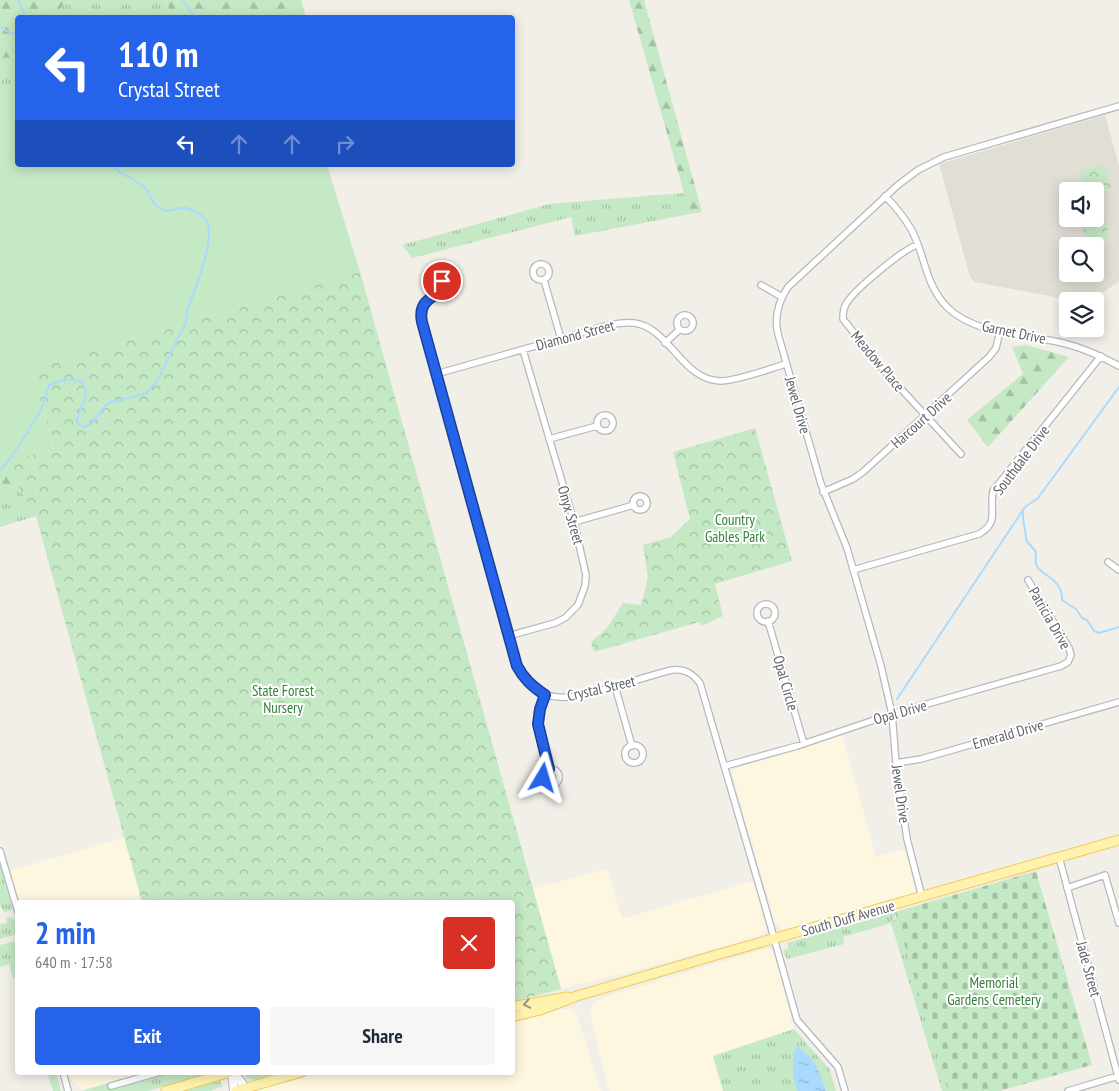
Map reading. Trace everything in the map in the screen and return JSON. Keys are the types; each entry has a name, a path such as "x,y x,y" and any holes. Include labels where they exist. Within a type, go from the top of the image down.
{"main road":[{"name":"South Duff Avenue","path":"515,1016 540,1010 577,996 1119,840"},
{"name":"South Duff Avenue","path":"515,1006 555,998 577,996"},
{"path":"166,1091 222,1075"},
{"path":"233,1075 240,1090 291,1075"}],"street":[{"name":"Jewel Drive","path":"922,897 907,839 896,763 892,714 881,666 847,548 823,492 775,322 782,297 798,278 908,176 944,157 1119,106"},
{"name":"Garnet Drive","path":"885,196 908,225 935,292 947,307 957,315 968,321 1000,331 1062,343 1101,356 1119,366"},
{"name":"Meadow Place","path":"917,245 909,248 896,258 853,295 846,303 843,311 843,320 880,366 926,416"},
{"path":"544,280 561,339"},
{"path":"761,285 782,297"},
{"name":"Crystal Street","path":"439,293 426,300 421,316 517,666 530,685 545,695 568,698 672,670 690,672 700,682 775,939 796,1020 838,1067 845,1091"},
{"name":"Diamond Street","path":"436,374 626,322 644,325 666,343 693,371 710,380 730,380 786,364"},
{"path":"666,343 680,329"},
{"name":"Harcourt Drive","path":"823,492 863,472 926,416 989,357 996,348 1000,331"},
{"name":"Onyx Street","path":"508,636 555,623 565,618 578,605 585,586 586,575 574,522 523,350"},
{"name":"Southdale Drive","path":"853,570 979,534 988,529 993,521 991,500 993,491 1101,356"},
{"path":"926,416 961,454"},
{"path":"549,439 597,426"},
{"path":"574,522 634,505"},
{"path":"1108,562 1119,570"},
{"name":"Patricia Drive","path":"1028,580 1069,648 1071,655"},
{"name":"Opal Circle","path":"768,621 804,744"},
{"name":"Opal Drive","path":"725,766 804,744 892,714 1061,666 1068,662 1071,655"},
{"path":"615,686 632,746"},
{"path":"545,695 540,709 538,724 549,769"},
{"name":"Emerald Drive","path":"896,763 921,759 1119,702"},
{"path":"0,851 15,902"},
{"name":"Jade Street","path":"1059,857 1118,1078"},
{"path":"1067,888 1105,875 1119,923"},
{"path":"64,1075 68,1091"},
{"path":"111,1086 150,1075"},
{"path":"1068,1091 1118,1078"}],"shaded area":[{"path":"1105,115 1119,166 1119,281 1104,292 1059,292 1059,298 975,282 970,277 939,164"},
{"path":"842,735 876,857 906,849 915,891 907,895 784,930 775,922 732,773 736,768"},
{"path":"124,838 141,900 17,900 9,871"},
{"path":"607,869 622,919 753,881 766,930 760,936 561,989 533,889"},
{"path":"767,948 774,954 794,1029 713,1056 723,1091 609,1091 590,1014 595,1002 602,998"},
{"path":"564,1009 571,1009 577,1015 601,1091 255,1091 313,1075 515,1075 515,1021"},
{"path":"69,1075 140,1075 84,1089 73,1082"}],"green space":[{"path":"0,0 73,0 63,5 56,15 15,15 15,58 0,57"},
{"path":"73,0 166,0 172,15 57,15 63,5"},
{"path":"166,0 301,0 305,15 171,15"},
{"path":"629,0 644,0 702,212 690,214"},
{"path":"0,57 15,58 15,104 0,109"},
{"path":"15,100 15,167 328,167 360,272 31,369 54,449 0,464 0,105"},
{"path":"1102,166 1106,170 1111,188 1104,190 1104,182 1083,182 1080,171"},
{"path":"684,193 690,214 575,236 571,217 412,258 402,245 549,204"},
{"path":"1104,218 1108,229 1108,235 1105,240 1104,237 1085,237 1082,227 1104,227"},
{"name":"State Forest Nursery","path":"360,272 561,989 515,1001 515,900 141,900 36,516 20,489 11,461 54,448 31,369"},
{"path":"1026,345 1069,357 988,447 967,420 1023,374 1012,347"},
{"name":"Country Gables Park","path":"755,428 792,561 715,584 723,616 702,626 699,622 594,652 591,642 607,628 623,603 641,605 648,578 643,545 671,537 690,519 673,452"},
{"path":"0,437 8,441 20,489 0,486"},
{"path":"0,486 20,489 36,516 0,527"},
{"path":"684,597 686,605 674,608 672,601"},
{"path":"0,864 12,907 12,910 4,912 0,905"},
{"name":"Memorial Gardens Cemetery","path":"1036,871 1092,1065 999,1091 948,1091 895,912"},
{"path":"895,912 896,915 891,922 897,918 948,1091 942,1091 891,923 843,937 844,944 787,959 783,951 789,948 787,943"},
{"path":"9,917 15,920 15,935 0,939 0,924 7,923 6,918"},
{"path":"15,941 15,978 13,979 9,964 0,967 0,945"},
{"path":"794,1029 830,1070 836,1091 723,1091 713,1056"},
{"path":"48,1075 57,1075 61,1091 53,1091"},
{"path":"164,1075 202,1075 148,1091 82,1091 125,1079 109,1084 111,1089"},
{"path":"246,1075 278,1075 259,1080 245,1077"},
{"path":"220,1081 223,1086 211,1091 180,1091"}],"water":[{"path":"798,1047 813,1061 819,1071 826,1091 797,1091 793,1074 793,1052"}],"waterway":[{"path":"18,0 25,15"},
{"path":"183,0 193,15"},
{"path":"0,27 12,34 15,33"},
{"path":"0,470 36,418 49,385 71,380 83,383 85,400 77,423 84,427 91,424 108,403 147,393 158,379 186,322 187,311 207,251 209,228 206,220 187,208 167,211 157,207 143,186 113,167"},
{"path":"897,699 1025,507 1038,498 1119,387"},
{"path":"1023,512 1026,540 1036,552 1036,564 1041,571 1059,586 1062,600 1076,609 1082,618 1087,620 1094,631 1099,633 1119,627"}],"route":[{"path":"442,281 438,284 439,293 426,300 423,305 422,322 517,666 530,685 545,695 538,717 539,732 549,769 544,772 543,778"}]}
